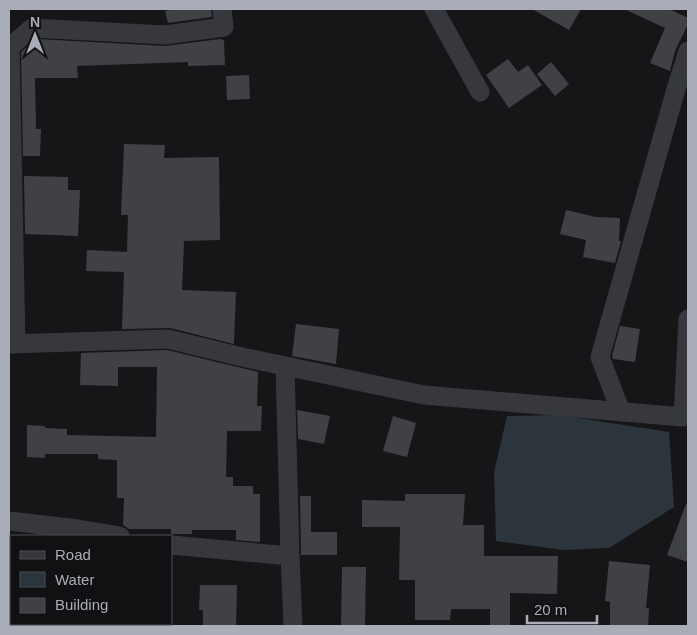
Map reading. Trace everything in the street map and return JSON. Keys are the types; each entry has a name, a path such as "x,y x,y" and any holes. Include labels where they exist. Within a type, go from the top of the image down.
{"street":[{"path":"230,9 223,18 165,35 32,28 10,47 12,344 168,339 424,395 683,417 688,319"},
{"path":"434,9 480,92"},
{"path":"621,412 600,357 688,51"},
{"path":"285,366 293,626"},
{"path":"9,522 78,529 114,535"},
{"path":"172,546 290,556"}],"water":[{"path":"559,415 669,432 674,507 609,548 563,550 496,541 494,472 507,416"},
{"path":"10,612 10,625 133,626 9,626"}],"building":[{"path":"176,9 211,9 212,17 168,23 165,11"},
{"path":"532,9 581,9 569,30"},
{"path":"624,9 669,9 688,18 688,24 675,51 670,71 650,63 665,28"},
{"path":"36,39 165,46 220,39 224,40 225,65 188,66 188,62 77,66 78,78 35,78 36,129 41,129 40,156 23,156 21,52"},
{"path":"508,59 518,72 528,65 542,85 509,108 486,75"},
{"path":"551,62 569,84 555,96 537,74"},
{"path":"249,75 250,99 227,100 226,76"},
{"path":"124,144 165,145 164,158 219,157 220,240 184,241 182,290 236,292 234,344 170,328 122,329 124,272 86,271 87,250 127,252 128,215 121,215"},
{"path":"24,176 68,177 68,190 80,190 78,236 25,234"},
{"path":"566,210 596,217 620,218 619,241 621,241 615,263 583,257 586,240 560,234"},
{"path":"296,324 339,329 336,364 292,356"},
{"path":"620,326 640,329 635,362 613,359 612,356"},
{"path":"167,350 258,372 257,406 262,406 261,431 227,431 226,477 233,477 233,486 253,486 253,494 260,494 260,542 236,540 236,530 192,530 192,534 171,534 171,529 129,529 123,525 124,498 117,498 117,460 98,459 98,454 45,454 45,458 27,457 27,425 67,429 67,435 156,437 157,367 118,367 118,386 80,385 81,353"},
{"path":"297,410 330,416 324,444 298,439"},
{"path":"393,416 416,423 407,457 383,451"},
{"path":"405,494 465,494 463,525 484,525 484,556 558,556 557,594 510,593 510,626 490,626 490,609 451,609 450,620 415,620 415,580 399,580 400,527 362,527 362,500 405,501"},
{"path":"300,496 311,496 311,532 337,532 337,555 301,555"},
{"path":"686,504 688,504 688,562 667,555"},
{"path":"609,561 650,565 646,608 649,608 648,626 610,626 610,602 605,601"},
{"path":"342,567 366,567 365,626 341,626"},
{"path":"200,585 237,585 236,626 203,626 203,610 199,610"}]}
